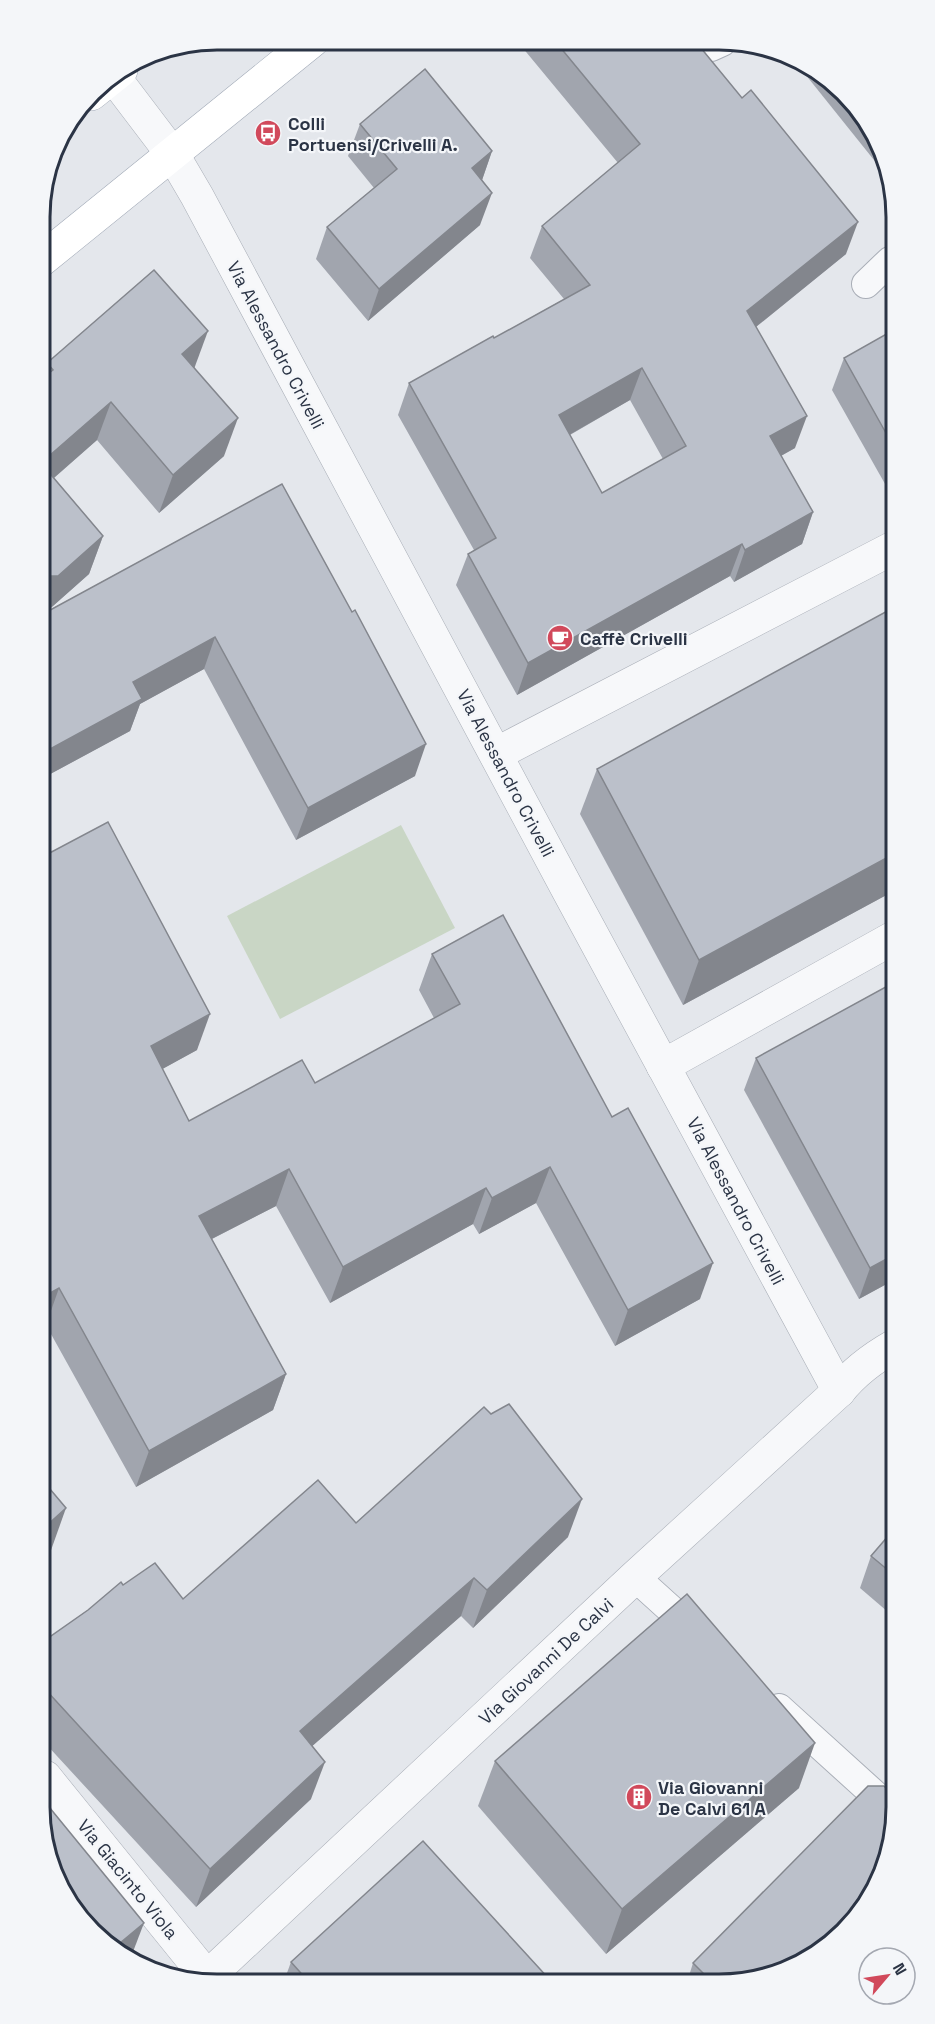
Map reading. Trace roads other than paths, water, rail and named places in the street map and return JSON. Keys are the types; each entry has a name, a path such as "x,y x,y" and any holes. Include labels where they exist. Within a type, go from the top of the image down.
{"main road":[{"path":"50,253 301,50"}],"street":[{"name":"Via Alessandro Crivelli","path":"113,86 173,155 839,1391"},
{"path":"496,754 886,552"},
{"path":"663,1066 886,942"},
{"name":"Via Giovanni De Calvi","path":"213,1974 636,1577 839,1391 849,1379 885,1351"},
{"name":"Via Giacinto Viola","path":"50,1783 202,1973"}],"lane":[{"path":"866,284 886,265"},
{"path":"636,1577 714,1648"},
{"path":"757,1688 885,1804"}],"place":[{"name":"Colli Portuensi/Crivelli A.","path":"268,133"},
{"name":"Caffè Crivelli","path":"560,638"},
{"name":"Via Giovanni De Calvi 61 A","path":"639,1797"}]}
